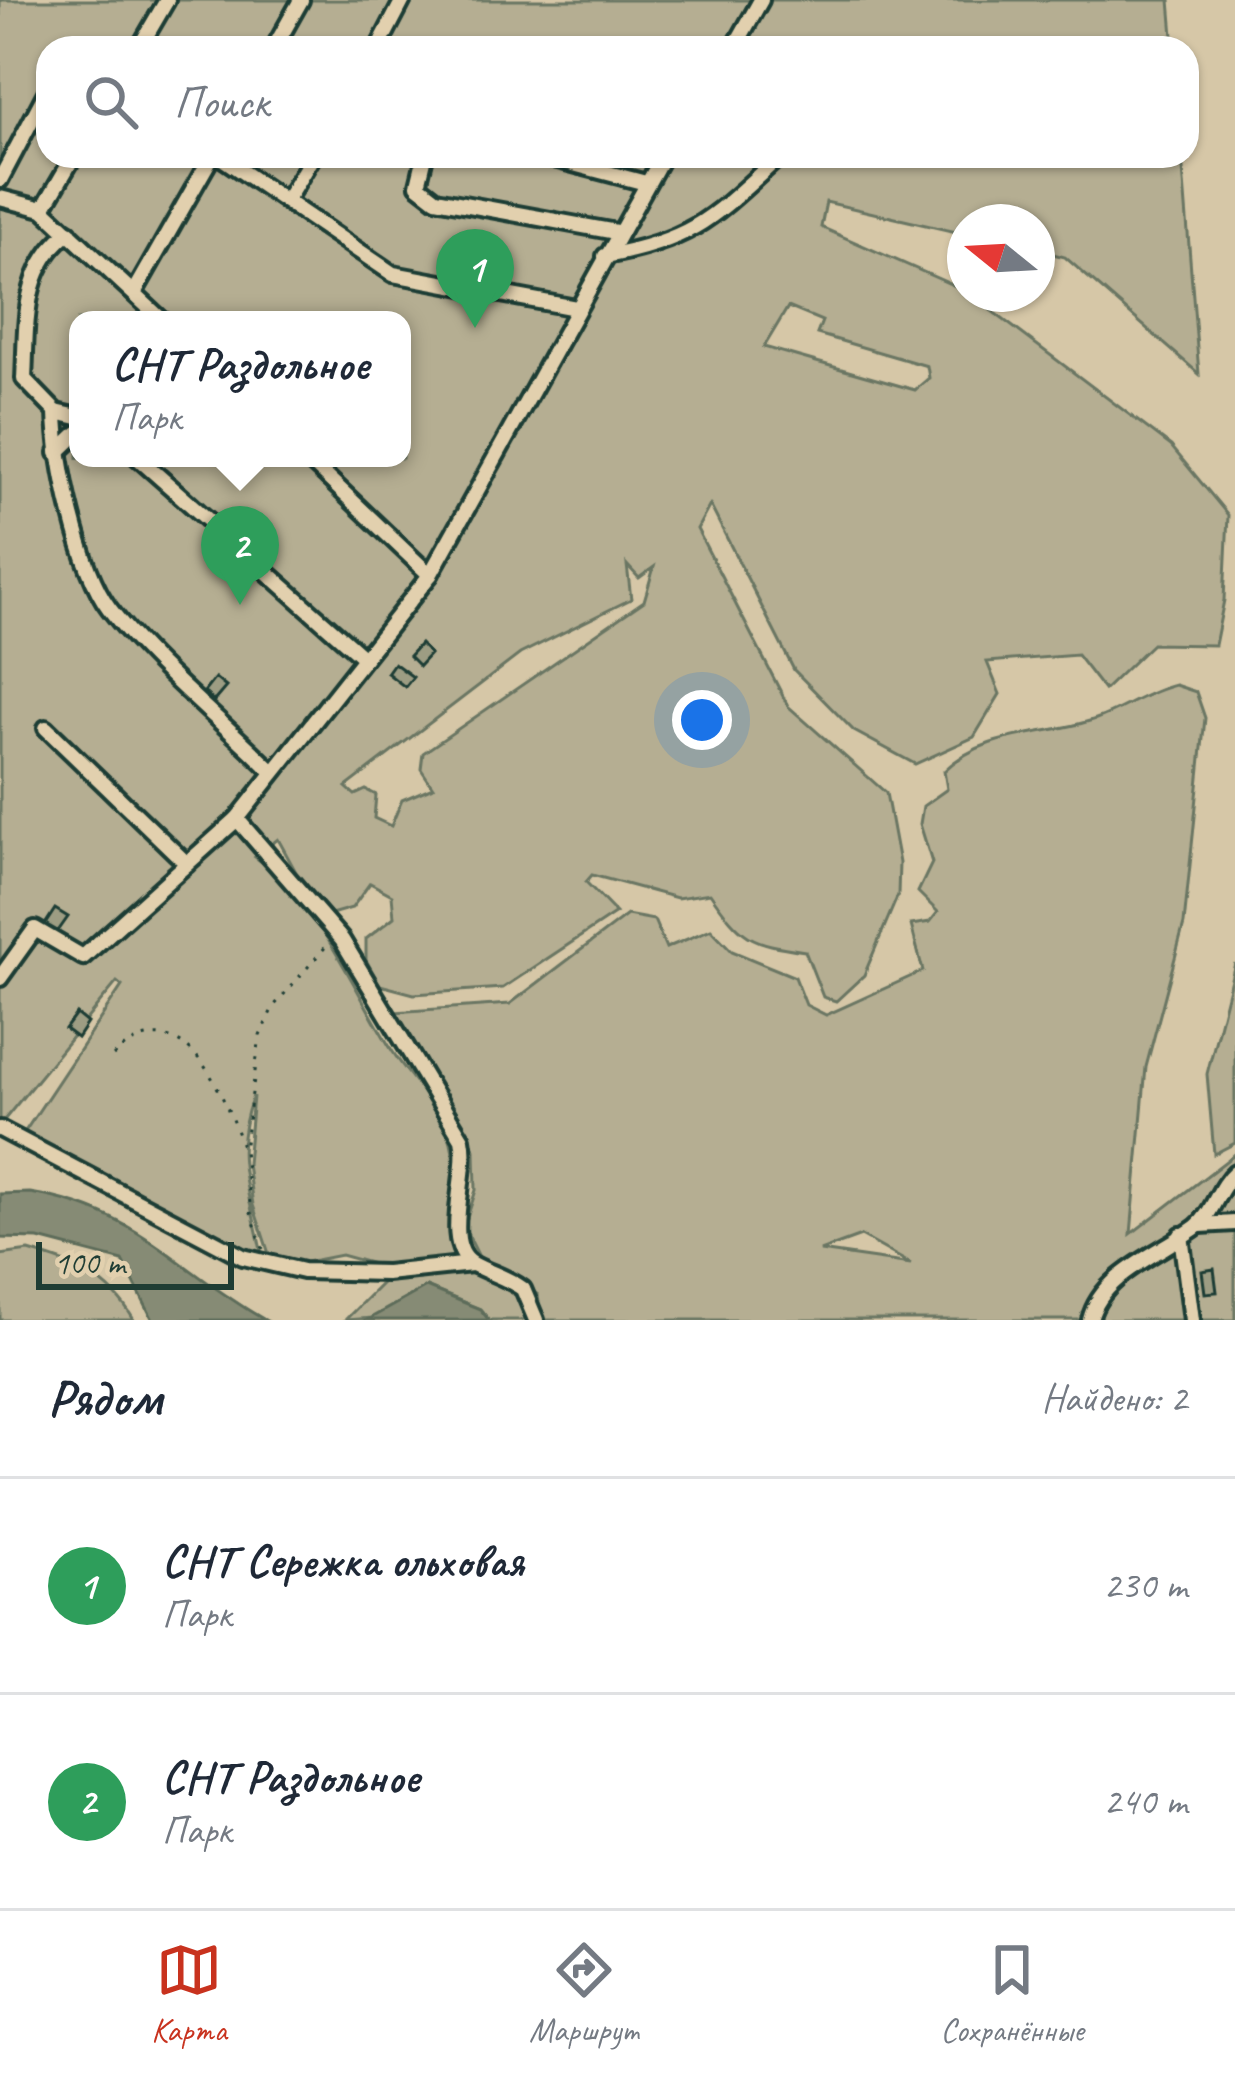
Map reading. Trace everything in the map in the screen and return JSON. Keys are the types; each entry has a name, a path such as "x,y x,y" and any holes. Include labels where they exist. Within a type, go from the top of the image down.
{"lane":[{"path":"146,36 167,0"},
{"path":"281,36 301,0"},
{"path":"384,36 403,0"},
{"path":"741,36 761,0"},
{"path":"0,180 36,112"},
{"path":"43,209 67,168"},
{"path":"134,292 208,168"},
{"path":"234,168 393,274 576,308"},
{"path":"286,201 306,168"},
{"path":"422,168 418,185 436,200 616,232"},
{"path":"589,168 646,183"},
{"path":"0,977 35,929 83,957 237,819 430,575 655,168"},
{"path":"605,256 655,247 702,226 767,168"},
{"path":"0,198 43,209 153,311"},
{"path":"69,232 48,248 28,289 24,379 56,412 69,415"},
{"path":"56,412 57,453 79,536 107,606 273,772"},
{"path":"57,453 69,442"},
{"path":"148,467 364,658"},
{"path":"316,467 430,575"},
{"path":"46,728 187,864"},
{"path":"237,819 333,929 462,1139 467,1170 454,1226 472,1264"},
{"path":"0,1129 243,1257 303,1270 386,1274 472,1264 523,1289 536,1320"},
{"path":"1200,1225 1235,1172"},
{"path":"1090,1320 1094,1303 1125,1273 1181,1235 1200,1225 1235,1223"},
{"path":"1181,1235 1192,1320"}],"path":[{"path":"266,1262 251,1213 244,1150 260,1036 273,1007 321,958 333,929"},
{"path":"113,1056 132,1039 155,1034 183,1042 207,1068 244,1150"}],"shaded area":[{"path":"0,0 1170,0 1173,36 36,36 36,168 1183,168 1199,374 1065,257 1055,254 1055,204 947,204 947,230 826,202 821,227 947,283 947,312 993,312 1171,446 1228,515 1224,600 1215,645 1152,644 1104,690 1077,655 987,662 1000,694 974,737 915,764 854,731 794,670 710,505 697,529 788,706 886,793 899,863 898,895 864,975 836,1001 823,997 805,951 748,936 710,893 677,898 592,875 586,882 616,913 503,988 414,994 380,985 366,960 366,939 394,917 392,895 370,883 352,908 331,914 296,872 278,839 255,857 316,921 393,1052 444,1125 453,1152 452,1230 465,1259 395,1270 341,1255 281,1267 272,1263 253,1205 247,1164 253,1096 242,1158 262,1256 22,1136 122,986 117,982 0,1125","holes":["788,307 822,321 817,334 927,366 929,378 915,390 764,347","627,565 639,578 654,567 644,601 423,753 421,769 433,787 402,800 391,826 374,818 376,795 366,790 355,795 346,787 520,654 631,599"]},
{"path":"1175,685 1196,692 1205,718 1184,924 1146,1067 1131,1234 1235,1154 1235,1320 541,1320 538,1295 479,1257 464,1227 476,1190 475,1150 393,1012 510,1004 627,915 654,920 666,948 711,929 732,951 795,977 806,1005 826,1015 923,971 911,925 930,922 938,912 918,892 932,863 920,824 923,806 947,789 944,771 978,748 1096,719","holes":["861,1236 911,1264 820,1251"]},
{"path":"1235,963 1235,1143 1214,1154 1207,1074"},
{"path":"30,1193 68,1201 129,1227 265,1320 153,1320 123,1261 39,1239 0,1238 0,1194"},
{"path":"29,1251 89,1274 113,1293 134,1320 0,1320 0,1255"},
{"path":"488,1272 525,1300 532,1320 489,1320 480,1309 426,1287 373,1318 345,1320 387,1278"},
{"path":"426,1287 480,1309 489,1320 367,1320"}],"building":[{"path":"227,548 240,560 232,570 218,558"},
{"path":"420,644 430,654 419,666 409,656"},
{"path":"394,663 413,677 405,687 387,673"},
{"path":"215,678 226,687 214,701 204,692"},
{"path":"55,909 68,917 56,934 44,926"},
{"path":"76,1014 87,1023 77,1038 65,1029"},
{"path":"1214,1269 1217,1292 1205,1293 1202,1271"}],"place":[{"name":"СНТ Сережка ольховая","path":"475,328"},
{"name":"СНТ Раздольное","path":"240,605"}]}
